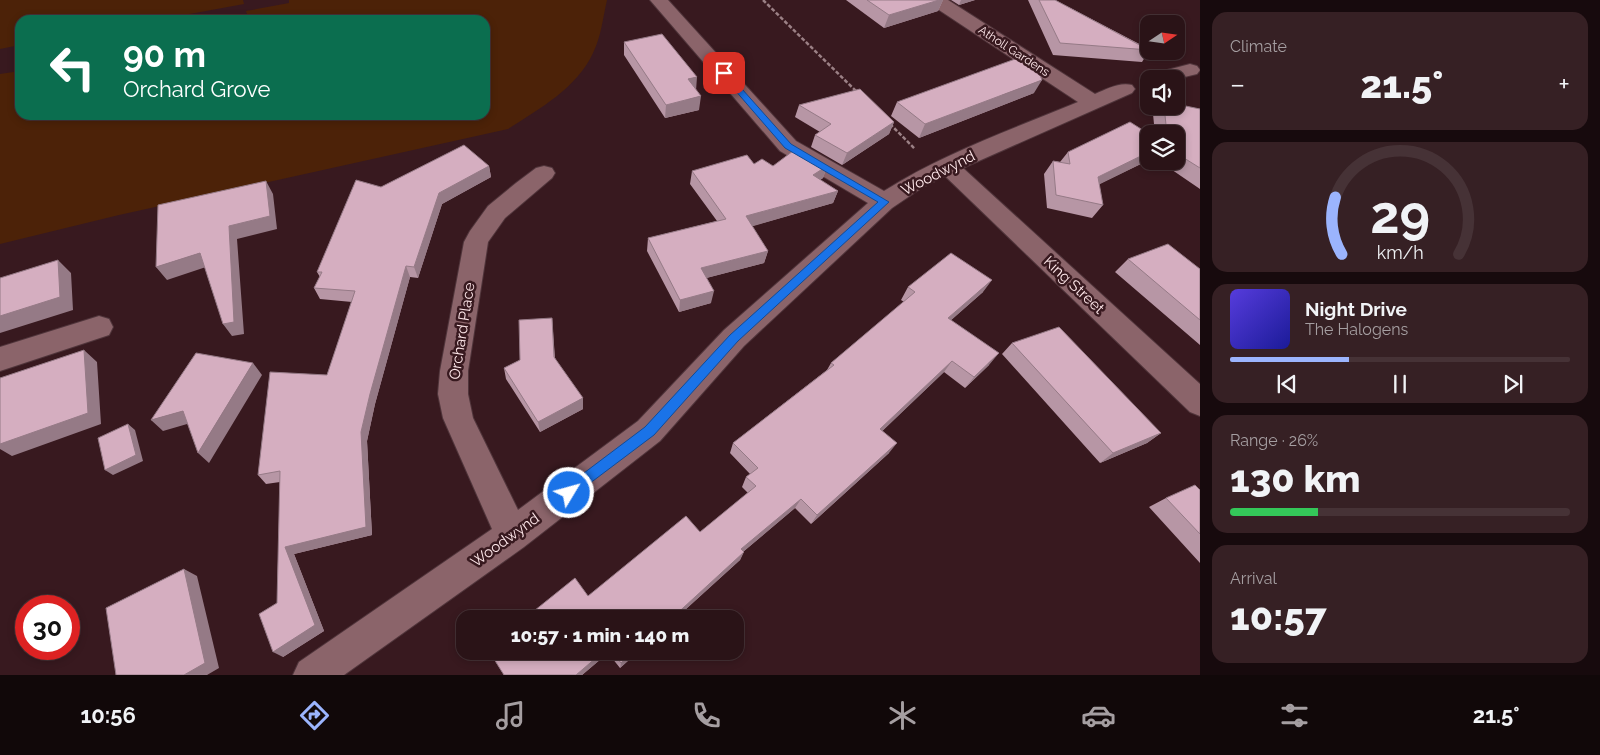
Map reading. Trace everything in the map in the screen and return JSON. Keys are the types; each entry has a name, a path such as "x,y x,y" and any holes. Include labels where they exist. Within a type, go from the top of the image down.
{"street":[{"path":"659,0 788,146 884,202"},
{"name":"Atholl Gardens","path":"936,0 1094,102"},
{"name":"Woodwynd","path":"1195,75 1191,60 1200,54"},
{"name":"Woodwynd","path":"312,675 512,535 649,431 734,338 884,202 915,182 948,166 1140,84"},
{"name":"King Street","path":"948,166 1200,403"},
{"name":"Orchard Place","path":"512,535 458,418 453,394 454,372 476,242 483,225 544,173"},
{"path":"0,360 98,327"}],"path":[{"path":"763,0 861,96"},
{"path":"889,124 925,158 936,155 948,166"}],"shaded area":[{"path":"0,0 243,0 244,4 184,15 15,15 15,46 0,49"},
{"path":"289,0 607,0 596,47 577,77 556,97 508,129 119,215 0,244 0,74 15,72 15,120 490,120 490,15 247,15 246,11 289,3"}],"building":[{"path":"867,0 939,0 889,15"},
{"path":"1039,0 1055,0 1140,45 1140,49 1060,43"},
{"path":"662,34 697,77 688,79 701,96 666,105 624,42"},
{"path":"1029,54 1032,56 1042,80 925,124 897,102"},
{"path":"860,89 894,122 847,153 815,135 831,124 799,105"},
{"path":"1185,106 1200,109 1200,168 1185,159 1185,125 1166,125 1165,115 1185,115"},
{"path":"1130,122 1140,128 1140,156 1098,177 1103,205 1056,195 1053,161 1070,164 1068,152"},
{"path":"464,145 489,166 439,193 414,267 406,266 361,432 366,527 285,547 315,625 273,652 259,614 277,603 280,471 258,475 270,372 327,375 355,291 314,288 322,272 317,272 356,180 381,187"},
{"path":"797,148 827,166 813,175 838,191 746,216 768,251 701,268 714,291 680,300 648,238 726,219 692,171 747,155 754,164 762,159 773,166"},
{"path":"266,181 270,216 229,226 234,322 223,324 200,253 156,267 158,205"},
{"path":"1168,244 1200,269 1200,320 1128,259"},
{"path":"951,253 992,280 948,318 999,353 974,377 952,361 880,429 897,443 817,515 801,499 741,549 744,552 681,610 535,610 575,578 588,596 686,516 700,532 756,486 746,477 758,468 733,443 834,365 831,363 915,292 908,287"},
{"path":"58,260 60,297 0,316 0,278"},
{"path":"552,318 554,357 583,398 538,422 504,368 520,360 519,320"},
{"path":"1059,327 1161,433 1113,453 1012,343"},
{"path":"84,350 88,413 0,444 0,378"},
{"path":"196,353 253,363 198,453 183,411 151,420"},
{"path":"128,424 136,455 105,470 98,438"},
{"path":"1195,485 1200,490 1200,534 1166,498"},
{"path":"184,569 205,663 184,675 116,675 106,608"},
{"path":"495,660 594,660 576,675 504,675"}],"route":[{"path":"569,493 649,431 734,338 884,202 788,146 724,73"}]}
